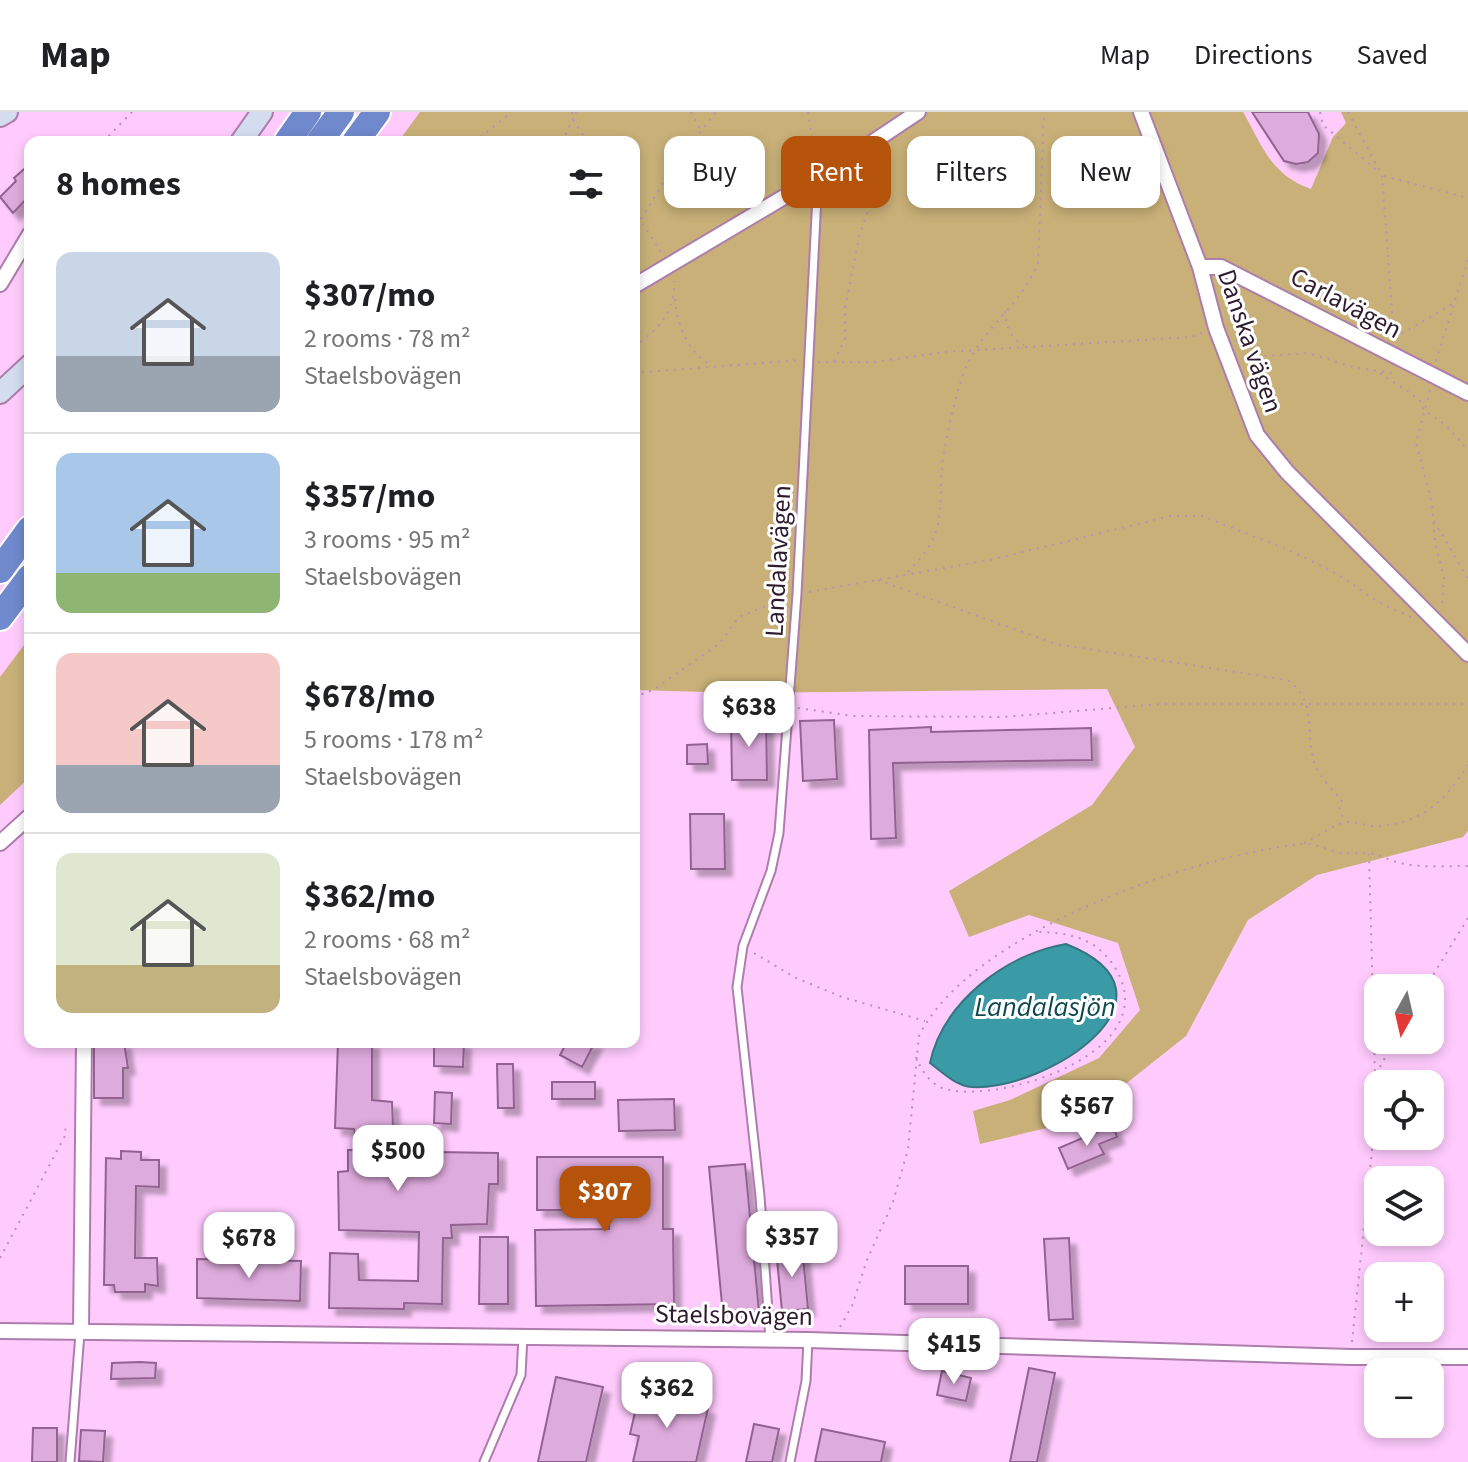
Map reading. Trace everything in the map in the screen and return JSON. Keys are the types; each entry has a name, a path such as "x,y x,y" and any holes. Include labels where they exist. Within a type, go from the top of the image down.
{"highway":[{"path":"291,136 308,112"},
{"path":"323,136 341,112"},
{"path":"359,136 377,112"},
{"path":"0,570 24,537"},
{"path":"0,617 24,585"}],"street":[{"path":"0,116 7,112"},
{"path":"245,136 262,112"},
{"path":"879,136 918,112"},
{"name":"Danska vägen","path":"1141,112 1200,267 1216,328 1257,435 1287,472 1468,654"},
{"path":"640,282 781,198"},
{"path":"0,284 24,244"},
{"name":"Carlavägen","path":"1200,267 1221,267 1468,393"},
{"path":"0,393 24,371"},
{"path":"0,843 24,821"},
{"path":"81,1331 84,1048"},
{"name":"Staelsbovägen","path":"0,1331 832,1340 1351,1357 1468,1357"}],"lane":[{"name":"Landalavägen","path":"770,1340 760,1196 737,987 743,946 771,871 779,833 797,594 816,208"},
{"path":"70,1462 81,1331"},
{"path":"484,1462 521,1375 523,1336"},
{"path":"790,1462 806,1381 808,1340"}],"path":[{"path":"109,136 132,112"},
{"path":"482,136 512,112"},
{"path":"566,136 574,122 574,112"},
{"path":"691,112 701,131"},
{"path":"714,367 697,358 677,321 670,265 641,221 675,164 716,112"},
{"path":"808,112 812,136"},
{"path":"907,573 928,551 940,525 943,463 951,417 975,350 1032,279 1042,248 1044,112"},
{"path":"1320,112 1323,125 1382,175 1468,198"},
{"path":"1348,112 1382,175 1398,358"},
{"path":"574,122 584,136"},
{"path":"833,362 845,339 845,308 859,237 895,126"},
{"path":"640,695 653,690 719,644 739,617 797,594 990,560 1171,516 1202,516 1339,575 1406,617 1436,621 1445,600 1433,519 1416,443 1431,376 1468,259"},
{"path":"1464,273 1468,278"},
{"path":"640,343 663,326 674,298"},
{"path":"1394,339 1455,303"},
{"path":"1005,310 1009,330 1016,341 1027,347"},
{"path":"640,373 809,362 874,362 975,350 1191,337 1216,328 1266,356 1308,353 1378,371 1419,399 1424,410 1446,425 1468,450"},
{"path":"1433,519 1468,579"},
{"path":"877,579 1056,644 1287,680 1301,689 1308,704 1316,766 1342,801 1339,808 1345,822"},
{"path":"789,707 853,716 1003,717 1092,707 1468,704"},
{"path":"832,1340 852,1306 905,1162 913,1128 916,1056 927,1021 978,971 1033,932 1094,903 1140,886 1195,869 1304,843 1345,822 1369,826 1402,825 1427,814 1452,790 1468,765"},
{"path":"1304,843 1342,853 1369,852 1401,863 1468,866"},
{"path":"1369,852 1375,1070"},
{"path":"1434,974 1468,918"},
{"path":"916,1056 922,1072 948,1090 983,1091 1045,1076 1099,1051 1124,1015 1124,984 1106,956 1085,939 1033,932"},
{"path":"743,946 796,978 842,997 927,1021"},
{"path":"0,1258 66,1134 65,1126"},
{"path":"1351,1357 1372,1150"}],"shaded area":[{"path":"420,112 1243,112 1277,168 1311,189 1333,137 1346,123 1341,112 1468,112 1468,831 1463,837 1317,875 1248,920 1186,1036 1080,1120 980,1144 973,1111 1010,1100 1099,1058 1140,1010 1118,943 1029,915 969,937 949,891 1092,805 1135,747 1107,689 743,693 640,690 640,136 402,136"},
{"path":"24,645 24,783 0,805 0,677"}],"water":[{"name":"Landalasjön","path":"1066,944 1102,965 1116,988 1112,1013 1095,1036 1068,1057 1036,1074 1003,1084 966,1086 930,1063 948,1020 980,984 1021,958"}],"building":[{"path":"1252,112 1308,112 1319,134 1318,153 1308,162 1296,164 1284,161"},
{"path":"24,169 24,201 13,213 0,197 16,181 14,178"},
{"path":"766,717 767,780 732,780 731,718"},
{"path":"834,720 837,779 803,781 800,721"},
{"path":"931,727 931,732 1091,728 1092,760 893,763 896,838 871,839 869,730"},
{"path":"707,744 708,764 687,764 687,745"},
{"path":"690,814 724,814 725,869 691,869"},
{"path":"94,1048 125,1048 128,1068 123,1068 123,1098 94,1098"},
{"path":"338,1048 372,1048 372,1100 392,1102 393,1127 377,1130 375,1151 498,1153 498,1184 489,1184 487,1224 451,1225 452,1238 443,1238 442,1304 404,1303 404,1309 329,1308 330,1253 358,1254 359,1280 418,1281 419,1232 339,1230 338,1172 348,1171 348,1150 357,1150 354,1129 335,1128"},
{"path":"434,1048 464,1048 463,1067 434,1066"},
{"path":"564,1048 592,1048 582,1067 560,1055"},
{"path":"497,1064 513,1064 514,1108 498,1108"},
{"path":"552,1082 595,1082 595,1099 552,1099"},
{"path":"435,1092 452,1093 451,1124 434,1123"},
{"path":"674,1099 675,1130 619,1131 618,1100"},
{"path":"1113,1125 1117,1137 1099,1144 1104,1154 1068,1169 1059,1148"},
{"path":"121,1151 141,1152 141,1160 159,1160 159,1187 136,1186 135,1258 157,1258 158,1286 145,1284 145,1292 115,1292 114,1285 104,1285 106,1158 121,1159"},
{"path":"537,1157 663,1157 663,1229 673,1229 674,1304 536,1306 535,1230 609,1229 609,1210 537,1210"},
{"path":"745,1164 759,1312 723,1315 709,1167"},
{"path":"480,1237 508,1237 508,1304 479,1304"},
{"path":"1069,1238 1073,1319 1049,1320 1044,1239"},
{"path":"802,1246 808,1309 782,1311 776,1249"},
{"path":"197,1259 301,1261 300,1301 197,1298"},
{"path":"905,1266 968,1266 968,1304 905,1304"},
{"path":"112,1363 156,1363 155,1378 111,1379"},
{"path":"1029,1368 1055,1373 1037,1462 1010,1462"},
{"path":"942,1371 971,1378 966,1401 937,1395"},
{"path":"556,1377 603,1387 586,1462 538,1462"},
{"path":"648,1394 708,1408 696,1462 633,1462 639,1436 630,1434 639,1395"},
{"path":"754,1424 779,1429 772,1462 746,1462"},
{"path":"33,1428 57,1428 57,1462 32,1462"},
{"path":"822,1429 885,1442 881,1462 815,1462"},
{"path":"81,1430 105,1431 103,1462 79,1461"}]}
